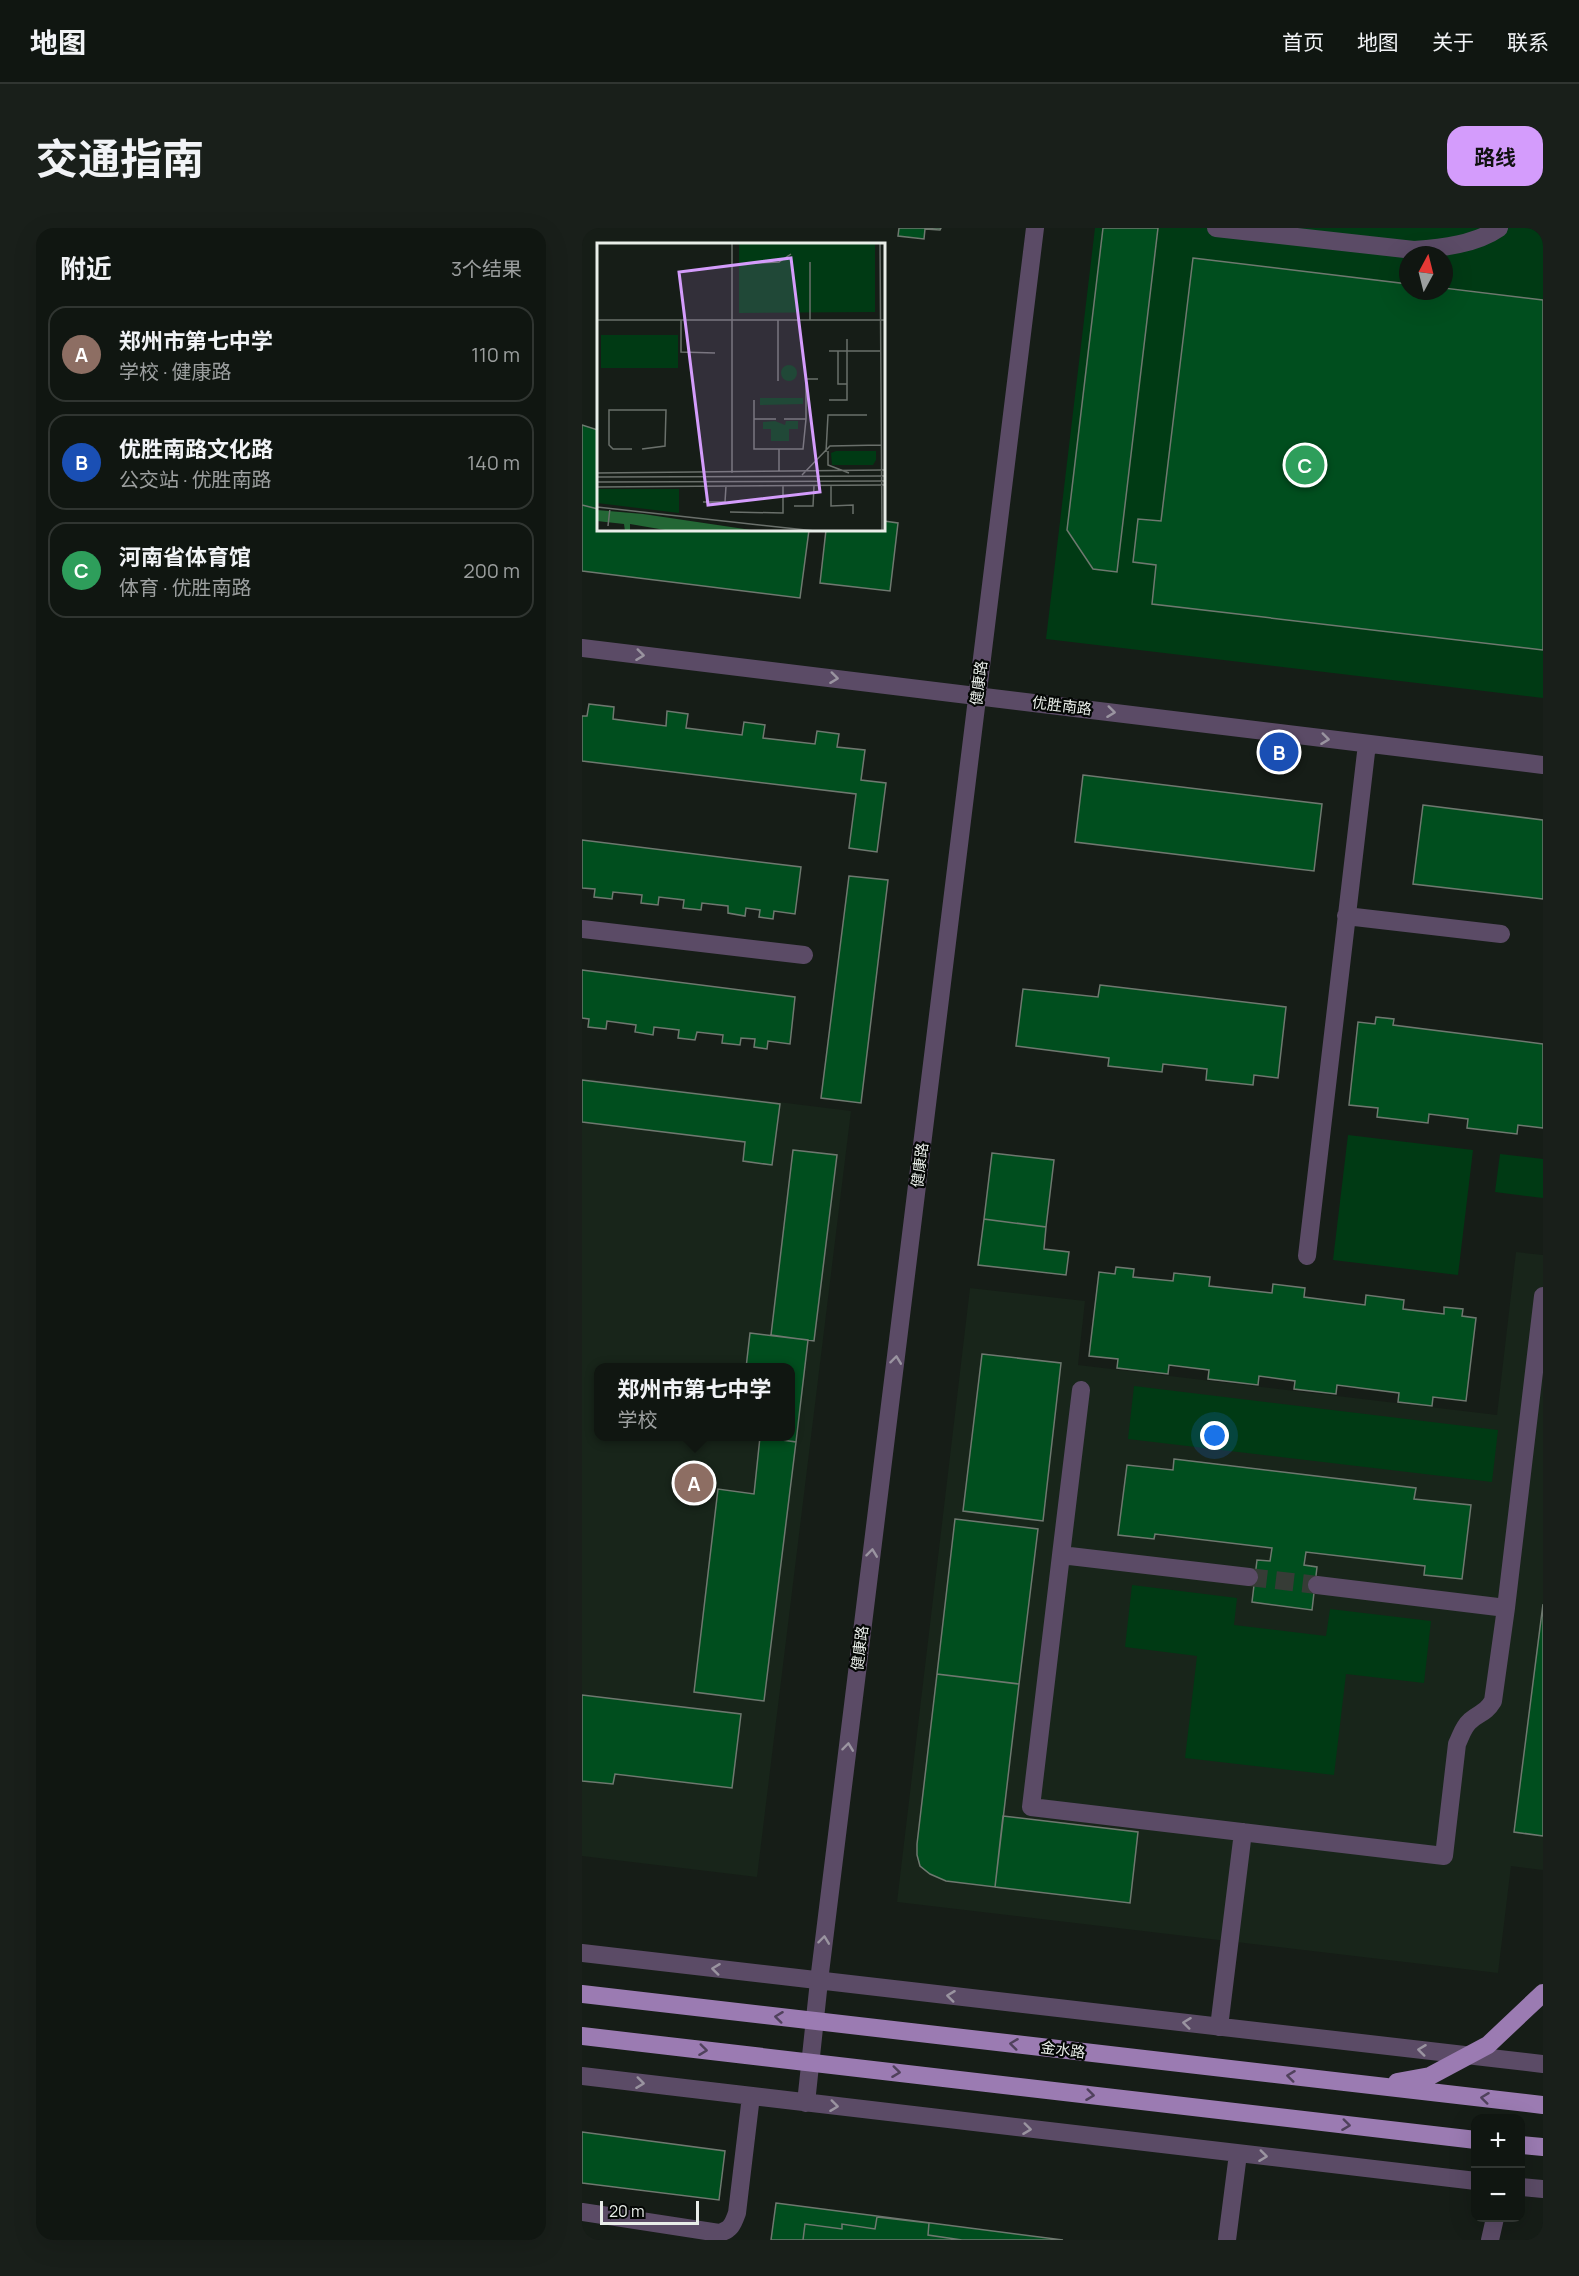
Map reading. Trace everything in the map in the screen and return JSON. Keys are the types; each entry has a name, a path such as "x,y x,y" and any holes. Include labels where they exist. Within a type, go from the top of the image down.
{"main road":[{"path":"1373,2085 1430,2076 1488,2044 1543,1993"},
{"name":"金水路","path":"582,1994 1543,2105"},
{"path":"582,2036 1471,2139"},
{"path":"1525,2145 1543,2147"}],"street":[{"name":"健康路","path":"806,2103 819,1981 1035,228"},
{"path":"1216,228 1414,250 1459,244 1499,228"},
{"name":"优胜南路","path":"582,648 1543,765"},
{"path":"1307,1256 1367,744"},
{"path":"1346,916 1501,934"},
{"path":"582,929 804,955"},
{"path":"1081,1390 1031,1807 1444,1856 1457,1744 1470,1721 1487,1712 1493,1701 1543,1296"},
{"path":"1061,1555 1249,1577"},
{"path":"1317,1585 1506,1608"},
{"path":"1220,2027 1242,1832"},
{"path":"582,1953 1543,2064"},
{"path":"582,2076 1471,2180"},
{"path":"582,2212 719,2233 727,2230 733,2224 737,2213 751,2096"},
{"path":"1227,2240 1238,2154"},
{"path":"1525,2187 1543,2189"},
{"path":"1490,2240 1494,2222"}],"shaded area":[{"path":"582,1078 851,1111 757,1877 582,1856"},
{"path":"1516,1252 1543,1255 1543,1870 1511,1866 1498,1973 897,1902 970,1288 1085,1301 1078,1365 1497,1415"}],"green space":[{"path":"1095,228 1543,228 1543,698 1046,639"},
{"path":"1348,1135 1473,1150 1458,1275 1333,1260"},
{"path":"1500,1154 1543,1159 1543,1198 1495,1192"},
{"path":"1134,1386 1498,1430 1492,1482 1128,1439"},
{"path":"1132,1585 1237,1598 1234,1625 1326,1636 1330,1609 1431,1621 1424,1683 1346,1674 1334,1775 1185,1758 1197,1656 1125,1647"}],"building":[{"path":"899,228 941,228 940,230 925,229 924,239 898,236"},
{"path":"1103,228 1158,228 1117,572 1093,569 1067,530"},
{"path":"1193,258 1399,283 1399,300 1453,300 1453,289 1543,300 1543,650 1152,604 1156,565 1133,562 1138,519 1161,521"},
{"path":"582,425 597,430 597,531 809,531 800,598 582,571"},
{"path":"582,425 597,430 597,509 582,505"},
{"path":"885,521 898,523 890,591 820,583 826,531 885,531"},
{"path":"589,704 614,707 613,719 666,726 667,711 688,714 686,728 742,735 744,722 765,725 763,738 815,744 817,731 839,734 837,747 865,750 861,780 886,783 877,852 849,848 856,794 582,761 582,716 587,716"},
{"path":"1083,775 1322,804 1314,871 1075,842"},
{"path":"1423,805 1543,820 1543,899 1413,884"},
{"path":"582,840 801,867 795,914 774,911 773,919 759,917 760,910 746,908 745,916 728,913 728,906 702,903 701,910 683,908 684,900 659,897 658,905 641,903 642,895 613,892 612,899 594,897 595,889 582,888"},
{"path":"849,876 888,880 861,1103 821,1098"},
{"path":"582,970 795,997 790,1044 768,1041 767,1049 754,1047 755,1039 741,1038 740,1045 722,1043 723,1035 697,1032 695,1040 678,1038 679,1030 654,1027 653,1035 635,1032 636,1025 607,1021 606,1029 588,1027 589,1019 582,1018"},
{"path":"1100,985 1286,1007 1278,1078 1254,1075 1253,1085 1206,1080 1207,1069 1163,1064 1162,1072 1108,1066 1109,1058 1016,1046 1023,989 1098,997"},
{"path":"1376,1017 1394,1019 1393,1025 1543,1044 1543,1128 1518,1125 1517,1134 1467,1128 1468,1119 1429,1114 1428,1123 1377,1117 1378,1108 1349,1105 1358,1022 1375,1024"},
{"path":"582,1080 780,1104 772,1165 743,1161 745,1142 582,1122"},
{"path":"793,1150 837,1155 814,1341 771,1335"},
{"path":"992,1153 1054,1160 1046,1227 984,1219"},
{"path":"984,1219 1046,1227 1044,1249 1069,1252 1066,1275 978,1265"},
{"path":"1116,1267 1134,1269 1133,1277 1173,1281 1174,1273 1210,1277 1209,1286 1272,1293 1273,1284 1305,1288 1304,1297 1365,1305 1366,1295 1404,1300 1403,1309 1444,1314 1444,1307 1463,1309 1462,1316 1476,1318 1466,1401 1433,1397 1432,1406 1398,1402 1399,1393 1337,1385 1336,1394 1294,1389 1295,1381 1259,1376 1258,1385 1208,1379 1209,1370 1169,1365 1168,1374 1117,1368 1118,1359 1089,1356 1099,1272 1115,1274"},
{"path":"750,1333 808,1340 796,1442 789,1441 795,1441 795,1363 747,1363"},
{"path":"982,1354 1061,1363 1043,1521 963,1511"},
{"path":"760,1441 796,1442 764,1701 694,1692 718,1489 754,1494"},
{"path":"1174,1459 1416,1488 1414,1499 1471,1505 1462,1579 1424,1575 1425,1566 1306,1552 1304,1565 1317,1567 1312,1610 1252,1602 1257,1560 1270,1561 1272,1548 1155,1534 1154,1539 1118,1535 1127,1465 1173,1470"},
{"path":"955,1519 1038,1529 1019,1684 937,1674"},
{"path":"1543,1604 1543,1836 1514,1832"},
{"path":"937,1674 1019,1684 995,1887 946,1881 930,1874 920,1866 917,1855"},
{"path":"582,1695 741,1714 732,1788 615,1774 613,1784 582,1781"},
{"path":"1003,1816 1138,1832 1130,1903 995,1887"},
{"path":"582,2132 725,2151 719,2200 582,2183"},
{"path":"776,2203 1063,2240 771,2240"},
{"path":"877,2217 929,2223 928,2235 962,2240 803,2240 805,2224 842,2229 842,2224 875,2229"}],"tunnel":[{"path":"1249,1577 1317,1585"}],"place":[{"name":"河南省体育馆","path":"1305,465"},
{"name":"优胜南路文化路","path":"1279,752"},
{"name":"郑州市第七中学","path":"694,1483"}]}
